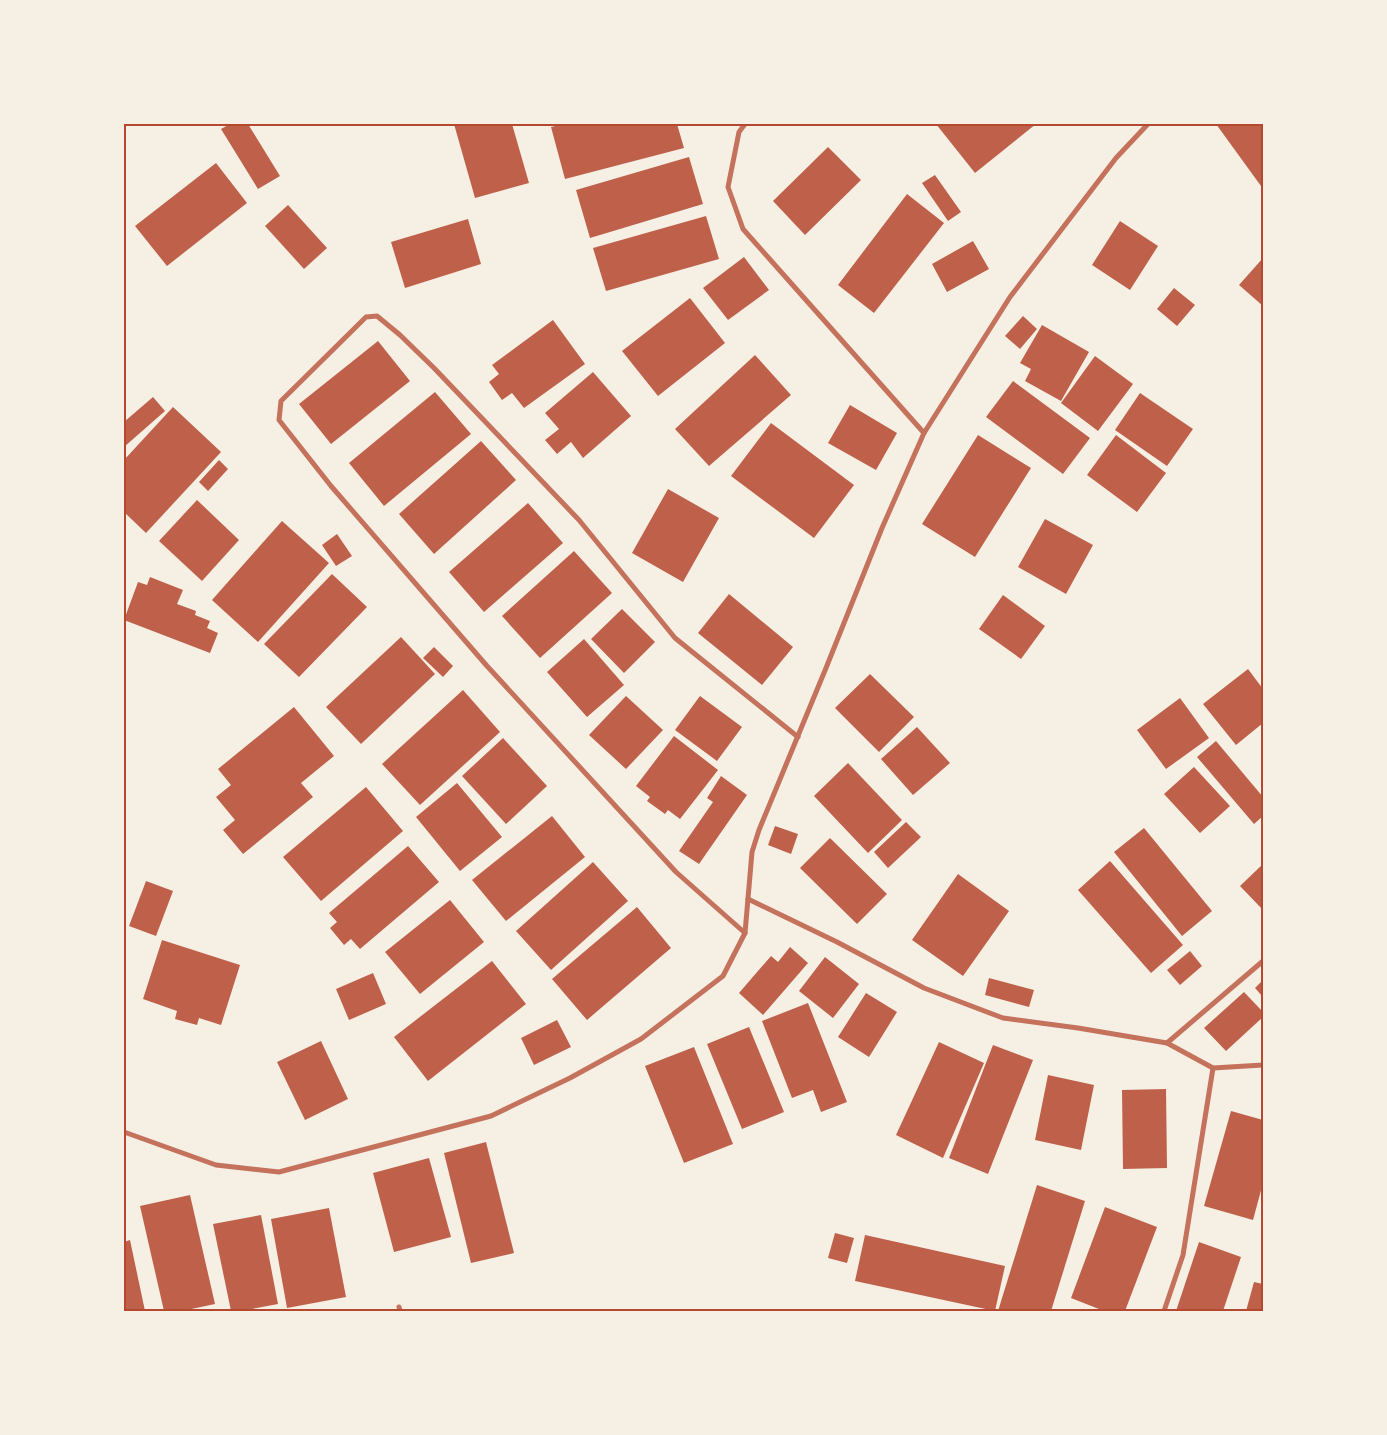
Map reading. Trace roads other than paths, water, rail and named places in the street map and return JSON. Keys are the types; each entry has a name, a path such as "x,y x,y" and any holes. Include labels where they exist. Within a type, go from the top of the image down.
{"street":[{"path":"745,124 739,132 728,187 743,228 924,433"},
{"path":"124,1132 216,1165 279,1172 491,1116 570,1078 641,1038 723,976 745,933 752,852 756,837 882,528 924,433 1010,297 1116,158 1148,124"},
{"path":"745,933 676,872 487,666 331,486 279,420 281,400 366,316 377,316 434,368 579,520 675,638 798,736"},
{"path":"748,898 924,988 1003,1018 1167,1043 1213,1068 1263,1065"},
{"path":"1167,1043 1263,961"},
{"path":"1164,1311 1183,1255 1213,1068"}]}
